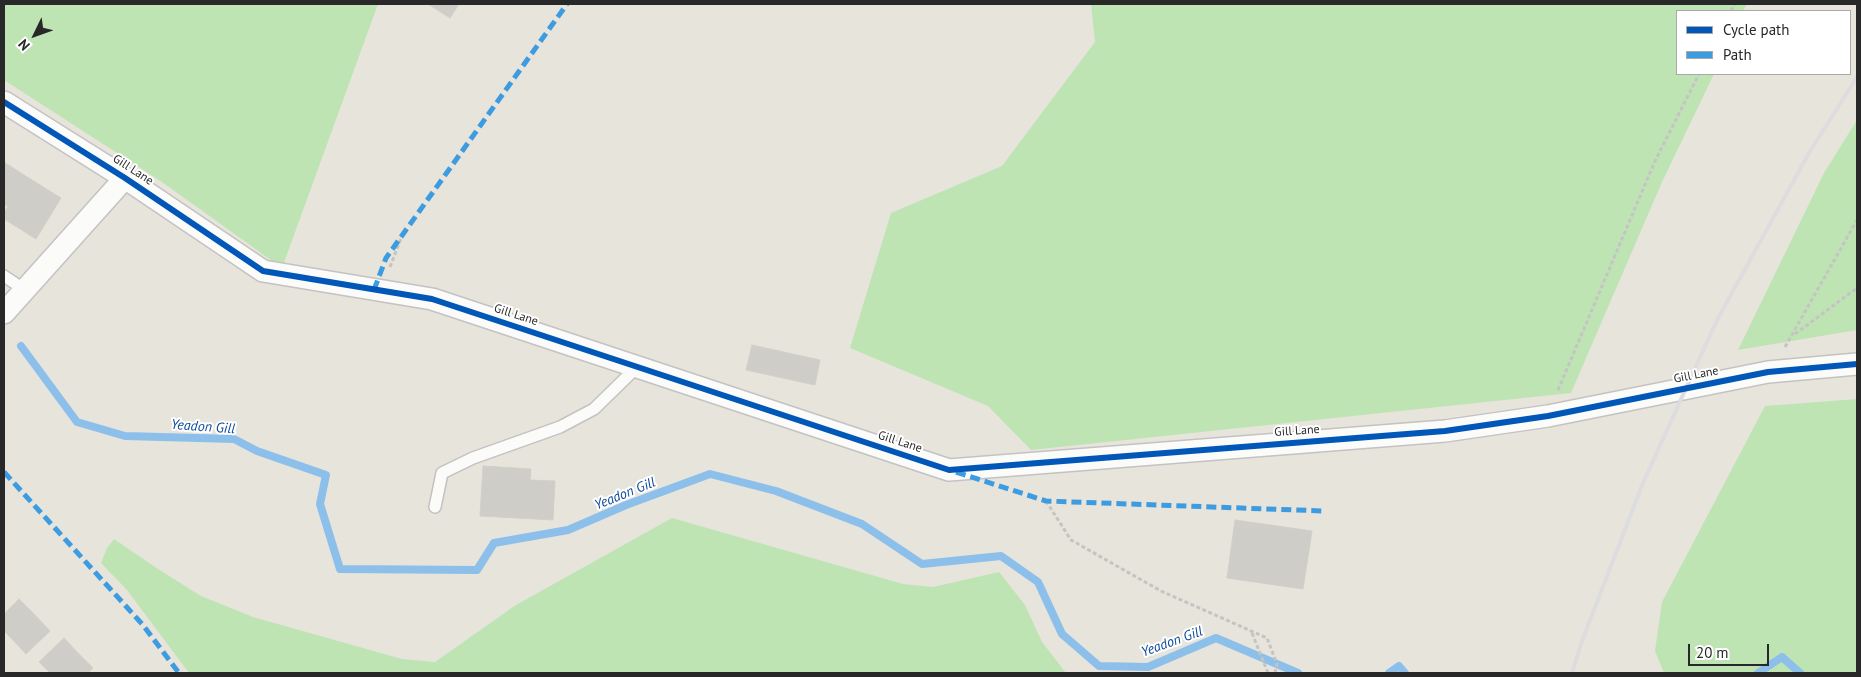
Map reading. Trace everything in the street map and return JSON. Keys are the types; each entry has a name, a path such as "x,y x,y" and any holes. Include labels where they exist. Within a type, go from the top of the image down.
{"street":[{"name":"Gill Lane","path":"4,102 124,178 263,271 432,299 949,470 1445,431 1548,416 1768,372 1857,364"},
{"name":"Gill Lane","path":"4,313 124,178"}],"lane":[{"path":"4,276 25,290"},
{"path":"435,507 442,474 473,458 560,426 594,409 637,367"}],"path":[{"path":"1548,416 1655,161 1698,75"},
{"path":"1768,372 1793,335 1857,220"},
{"path":"374,290 394,262 402,236"},
{"path":"1793,335 1857,288"},
{"path":"1046,501 1071,540 1160,592 1252,634 1267,638 1277,664 1275,673"},
{"path":"1252,634 1268,673"}],"green space":[{"path":"4,4 378,4 282,268 162,182 4,80"},
{"path":"1091,4 1747,4 1744,10 1676,10 1676,75 1714,75 1662,182 1571,393 1031,450 988,406 850,348 891,213 1002,166 1095,42"},
{"path":"1857,120 1857,330 1738,350 1824,173"},
{"path":"1857,399 1857,673 1664,673 1655,651 1662,602 1765,406"},
{"path":"672,518 903,584 933,587 999,572 1025,605 1042,642 1066,673 189,673 127,590 101,563 107,548 114,539 201,596 253,617 402,659 435,662 516,605"}],"building":[{"path":"428,4 459,4 450,18"},
{"path":"4,162 24,175 5,205 4,204"},
{"path":"24,175 61,198 36,239 4,219 4,213 8,206 5,205"},
{"path":"752,345 820,360 815,385 746,370"},
{"path":"483,466 531,469 530,480 555,481 553,520 480,516"},
{"path":"1235,520 1312,531 1303,589 1227,578"},
{"path":"19,599 35,615 11,638 4,631 4,614"},
{"path":"35,615 50,631 26,654 11,638"},
{"path":"64,638 78,653 58,673 50,673 39,662"},
{"path":"78,653 93,668 88,673 58,673"}],"waterway":[{"name":"Yeadon Gill","path":"21,346 77,422 125,436 234,439 257,451 326,475 320,504 340,569 477,570 494,543 568,530 626,505 710,474 776,491 862,524 922,564 1001,556 1038,582 1062,634 1099,666 1148,667 1216,638 1298,673"},
{"name":"Yeadon Gill","path":"1758,673 1782,657 1800,673"},
{"name":"Yeadon Gill","path":"1389,673 1399,666 1405,673"}],"railway":[{"path":"1572,673 1582,641 1643,483 1717,320 1809,153 1857,77"}],"marked path":[{"path":"374,290 386,258 567,4"},
{"path":"4,472 143,625 179,673"},
{"path":"956,472 1046,501 1324,511"}],"cycle path":[{"path":"4,102 125,178 263,271 432,299 949,470 1445,431 1548,416 1768,372 1857,364"}]}
